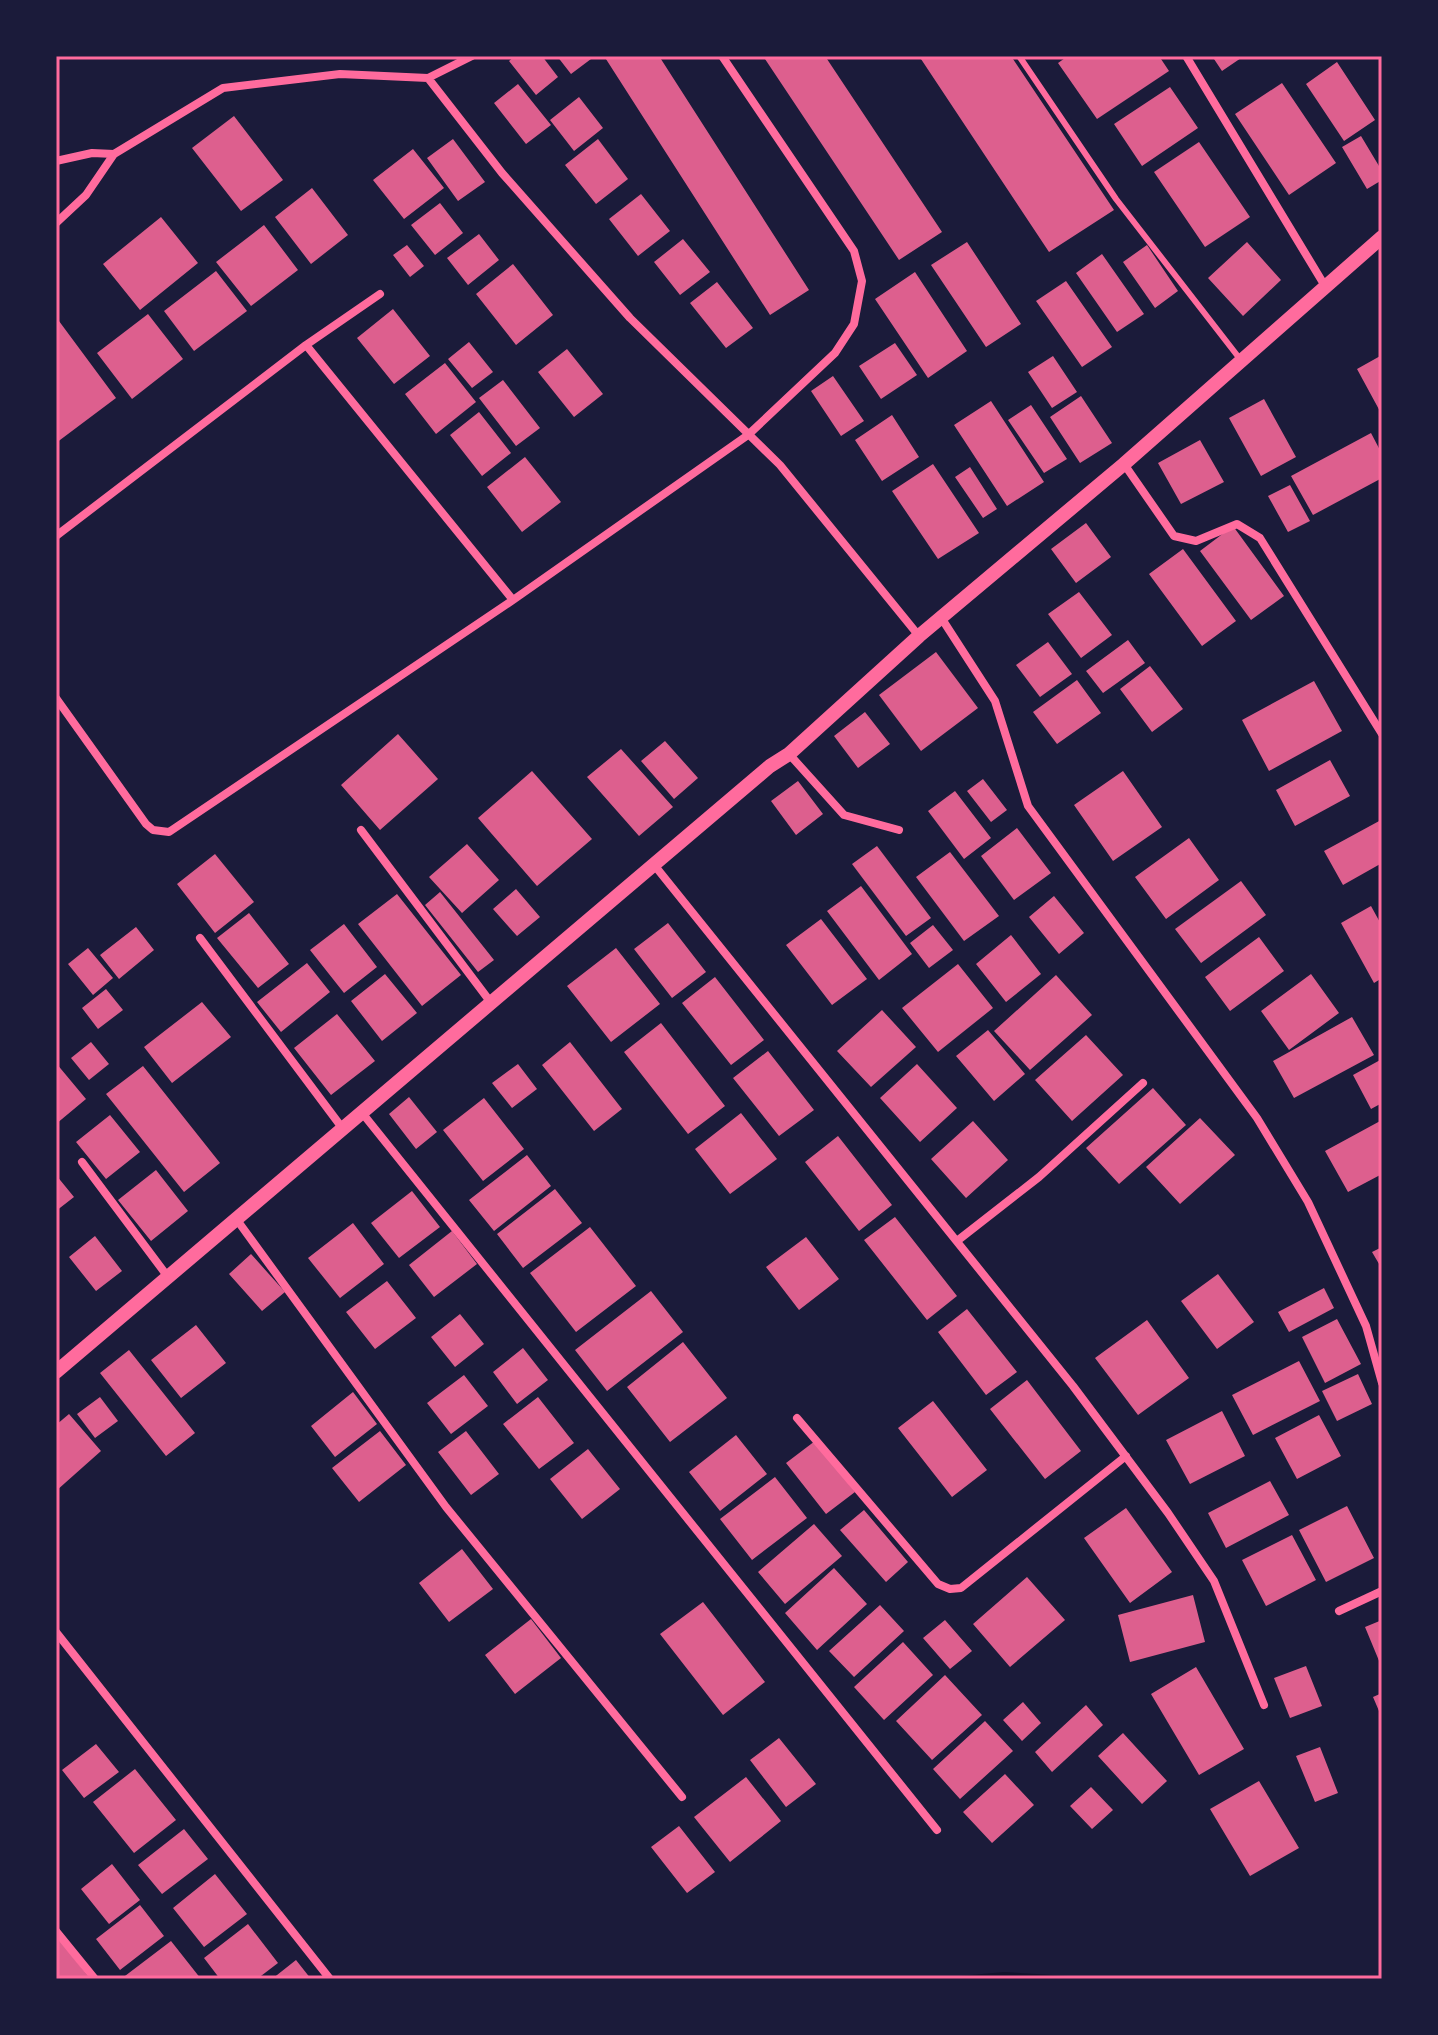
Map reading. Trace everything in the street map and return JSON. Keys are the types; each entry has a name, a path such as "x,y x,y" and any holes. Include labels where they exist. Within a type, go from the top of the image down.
{"street":[{"path":"56,223 86,195 114,154 223,88 340,74 428,78 472,56"},
{"path":"56,698 146,824 153,830 169,832 513,600 748,435 835,353 854,324 862,281 854,251 722,56"},
{"path":"1186,56 1325,286"},
{"path":"428,78 502,173 630,318 780,465 919,636"},
{"path":"56,161 92,153 114,154"},
{"path":"56,1372 770,766 789,754 919,636 1124,464 1382,237"},
{"path":"56,536 306,345 380,294"},
{"path":"306,345 513,600"},
{"path":"1124,464 1174,536 1196,541 1237,524 1260,538 1382,734"},
{"path":"942,619 995,701 1028,806 1257,1118 1308,1202 1366,1326 1382,1383"},
{"path":"789,754 844,815 899,830"},
{"path":"361,830 493,1004"},
{"path":"655,866 1126,1456 1214,1581 1264,1705"},
{"path":"200,938 343,1129"},
{"path":"957,1241 1039,1177 1143,1083"},
{"path":"363,1114 937,1830"},
{"path":"82,1162 168,1277"},
{"path":"237,1220 446,1507 682,1797"},
{"path":"797,1418 938,1584 950,1589 961,1588 1126,1456"},
{"path":"1339,1611 1382,1591"},
{"path":"56,1632 330,1979"},
{"path":"56,1931 95,1979"}],"lane":[{"path":"1019,56 1116,199 1240,359"}],"shaded area":[{"path":"1004,1972 1101,1978 1176,1976 1185,1979 926,1979"}],"building":[{"path":"515,56 542,56 558,77 536,95 509,61"},
{"path":"557,56 595,56 571,74"},
{"path":"604,56 659,56 809,290 770,315"},
{"path":"763,56 825,56 942,232 899,260"},
{"path":"919,56 1011,56 1114,210 1049,252"},
{"path":"1068,56 1159,56 1169,71 1097,119 1058,63"},
{"path":"1212,56 1244,56 1222,71"},
{"path":"1337,62 1375,120 1344,141 1306,84"},
{"path":"1282,83 1336,163 1289,195 1235,114"},
{"path":"518,84 551,125 526,144 494,103"},
{"path":"1170,87 1198,128 1142,166 1114,124"},
{"path":"579,97 603,128 574,151 550,120"},
{"path":"234,116 283,180 241,211 192,148"},
{"path":"1361,136 1382,171 1382,180 1367,189 1342,147"},
{"path":"453,139 485,182 458,201 427,158"},
{"path":"598,139 628,179 596,204 565,165"},
{"path":"1199,142 1250,217 1205,247 1154,172"},
{"path":"413,149 444,188 404,219 373,180"},
{"path":"312,188 348,235 311,264 275,217"},
{"path":"641,194 670,231 638,256 609,219"},
{"path":"440,203 463,233 435,255 411,225"},
{"path":"161,217 198,263 140,310 103,264"},
{"path":"264,225 298,270 251,306 216,262"},
{"path":"479,234 499,260 468,285 447,258"},
{"path":"683,239 710,272 680,295 654,262"},
{"path":"967,242 1021,324 986,347 931,265"},
{"path":"1247,242 1281,280 1243,316 1208,278"},
{"path":"407,245 424,266 410,277 393,255"},
{"path":"1147,245 1178,291 1155,308 1123,262"},
{"path":"1102,254 1144,314 1117,332 1076,273"},
{"path":"513,264 553,315 516,345 476,294"},
{"path":"216,271 247,311 194,351 164,311"},
{"path":"915,272 967,351 928,378 875,299"},
{"path":"1066,281 1112,347 1082,367 1036,301"},
{"path":"717,282 753,328 726,348 690,303"},
{"path":"393,309 430,356 394,384 357,338"},
{"path":"148,314 183,359 132,399 97,353"},
{"path":"56,317 116,398 56,443"},
{"path":"469,342 493,372 472,388 448,359"},
{"path":"895,343 917,375 881,399 859,366"},
{"path":"567,349 603,394 574,417 538,372"},
{"path":"1382,355 1382,415 1357,369"},
{"path":"1053,356 1077,392 1052,408 1028,372"},
{"path":"445,363 476,402 436,434 405,394"},
{"path":"833,376 864,421 841,436 811,391"},
{"path":"503,380 540,428 516,446 479,398"},
{"path":"1081,396 1112,443 1080,463 1050,417"},
{"path":"1264,399 1296,457 1261,476 1229,418"},
{"path":"991,401 1044,482 1007,506 954,425"},
{"path":"1031,405 1067,459 1044,473 1008,420"},
{"path":"479,412 511,453 482,476 450,435"},
{"path":"892,415 919,457 882,481 855,440"},
{"path":"1371,433 1382,454 1382,478 1313,515 1291,476"},
{"path":"1200,440 1224,482 1181,504 1158,463"},
{"path":"525,457 561,502 522,532 487,487"},
{"path":"933,464 979,533 938,559 892,491"},
{"path":"970,467 997,509 983,518 955,477"},
{"path":"1290,485 1310,521 1288,532 1268,496"},
{"path":"1086,523 1111,557 1076,583 1051,549"},
{"path":"1233,526 1284,596 1251,620 1200,551"},
{"path":"1183,549 1236,621 1202,646 1149,574"},
{"path":"1079,592 1112,635 1081,658 1048,614"},
{"path":"1128,640 1145,663 1103,693 1086,671"},
{"path":"1048,642 1072,674 1040,697 1016,665"},
{"path":"936,652 978,708 921,751 879,695"},
{"path":"1150,666 1183,709 1152,732 1120,689"},
{"path":"1077,680 1101,713 1057,744 1033,712"},
{"path":"1314,681 1342,731 1269,771 1242,720"},
{"path":"865,712 890,744 858,768 834,736"},
{"path":"398,734 438,779 380,830 341,785"},
{"path":"665,741 698,778 674,799 641,761"},
{"path":"621,749 673,807 639,836 587,777"},
{"path":"1330,760 1350,796 1295,826 1276,790"},
{"path":"532,771 592,839 537,886 478,818"},
{"path":"1123,771 1162,827 1113,861 1074,805"},
{"path":"983,779 1007,810 991,822 967,791"},
{"path":"798,781 823,814 796,835 771,801"},
{"path":"955,791 991,838 964,859 928,811"},
{"path":"1381,820 1382,863 1343,885 1324,851"},
{"path":"1017,828 1051,873 1014,900 981,856"},
{"path":"1189,838 1219,880 1166,919 1135,877"},
{"path":"467,844 499,880 462,913 429,877"},
{"path":"877,846 931,918 906,936 852,864"},
{"path":"950,852 999,916 964,941 916,877"},
{"path":"215,854 254,902 215,933 177,884"},
{"path":"1241,881 1266,915 1201,963 1175,929"},
{"path":"861,886 912,954 879,980 827,911"},
{"path":"516,889 540,917 517,936 493,909"},
{"path":"440,892 494,960 478,972 425,905"},
{"path":"397,894 461,975 422,1006 358,924"},
{"path":"1054,896 1084,933 1059,954 1029,917"},
{"path":"1371,906 1382,926 1382,978 1374,983 1341,923"},
{"path":"249,913 289,964 258,988 217,938"},
{"path":"821,919 867,979 832,1005 786,945"},
{"path":"668,923 706,972 672,998 634,949"},
{"path":"344,924 377,967 344,993 310,950"},
{"path":"933,925 953,950 929,968 910,943"},
{"path":"136,927 154,950 119,979 100,955"},
{"path":"1011,935 1041,974 1006,1002 976,964"},
{"path":"1259,937 1284,971 1230,1011 1205,977"},
{"path":"88,948 113,978 93,995 68,964"},
{"path":"616,948 660,1004 611,1042 567,986"},
{"path":"307,963 330,992 281,1032 257,1002"},
{"path":"958,964 993,1008 938,1052 902,1008"},
{"path":"385,974 417,1013 382,1041 351,1001"},
{"path":"1311,974 1339,1013 1289,1050 1261,1011"},
{"path":"1056,975 1092,1015 1030,1070 994,1031"},
{"path":"715,977 764,1040 731,1065 682,1003"},
{"path":"106,989 123,1010 98,1029 82,1008"},
{"path":"202,1002 231,1037 172,1083 144,1047"},
{"path":"882,1010 916,1047 871,1087 837,1051"},
{"path":"337,1014 375,1061 331,1095 294,1048"},
{"path":"1352,1017 1374,1055 1294,1098 1273,1061"},
{"path":"661,1023 725,1106 688,1134 624,1052"},
{"path":"988,1030 1025,1074 994,1101 956,1056"},
{"path":"1086,1035 1123,1075 1072,1121 1035,1080"},
{"path":"91,1042 109,1064 89,1080 71,1058"},
{"path":"570,1042 622,1109 594,1131 542,1065"},
{"path":"768,1051 814,1110 779,1136 733,1078"},
{"path":"1382,1059 1382,1103 1371,1109 1353,1075"},
{"path":"56,1063 86,1099 56,1124"},
{"path":"518,1064 537,1089 512,1108 492,1083"},
{"path":"917,1064 957,1108 920,1142 880,1098"},
{"path":"143,1066 220,1163 184,1192 106,1094"},
{"path":"1153,1088 1186,1125 1119,1184 1086,1148"},
{"path":"409,1097 437,1132 416,1149 389,1114"},
{"path":"484,1098 524,1149 483,1181 443,1130"},
{"path":"741,1113 777,1159 730,1194 695,1149"},
{"path":"110,1115 140,1152 106,1179 76,1142"},
{"path":"1200,1118 1235,1155 1180,1204 1146,1167"},
{"path":"1382,1120 1382,1174 1348,1192 1325,1151"},
{"path":"973,1121 1008,1160 966,1198 931,1159"},
{"path":"838,1136 892,1205 859,1231 805,1162"},
{"path":"527,1155 551,1186 494,1231 469,1200"},
{"path":"156,1170 188,1211 151,1241 118,1200"},
{"path":"56,1175 74,1197 56,1211"},
{"path":"555,1189 582,1223 523,1268 497,1234"},
{"path":"412,1191 440,1227 399,1258 371,1223"},
{"path":"895,1217 957,1296 927,1320 864,1240"},
{"path":"353,1223 384,1264 340,1298 308,1258"},
{"path":"590,1227 636,1286 576,1332 530,1273"},
{"path":"452,1231 477,1264 434,1297 409,1265"},
{"path":"95,1236 122,1271 96,1291 69,1257"},
{"path":"806,1237 839,1279 799,1310 766,1267"},
{"path":"1382,1247 1382,1269 1372,1252"},
{"path":"251,1254 285,1292 262,1311 229,1274"},
{"path":"1218,1274 1254,1322 1217,1349 1181,1301"},
{"path":"387,1281 416,1318 375,1349 346,1312"},
{"path":"1324,1288 1334,1308 1289,1332 1278,1312"},
{"path":"651,1291 683,1332 607,1391 575,1350"},
{"path":"967,1309 1017,1372 986,1395 938,1332"},
{"path":"460,1314 484,1344 455,1367 431,1337"},
{"path":"1337,1319 1361,1364 1325,1383 1302,1337"},
{"path":"1147,1320 1189,1378 1138,1415 1095,1358"},
{"path":"196,1325 226,1363 181,1398 151,1360"},
{"path":"683,1342 727,1398 670,1442 627,1387"},
{"path":"523,1348 548,1380 517,1404 493,1372"},
{"path":"129,1350 195,1433 166,1456 100,1373"},
{"path":"1299,1361 1320,1401 1253,1435 1232,1395"},
{"path":"1358,1374 1372,1404 1337,1421 1322,1391"},
{"path":"464,1375 488,1406 451,1434 427,1403"},
{"path":"1027,1380 1081,1451 1045,1479 990,1409"},
{"path":"353,1392 377,1424 335,1457 311,1426"},
{"path":"100,1397 118,1421 95,1438 77,1414"},
{"path":"538,1397 574,1443 539,1469 503,1424"},
{"path":"933,1401 987,1470 952,1497 898,1428"},
{"path":"1222,1411 1245,1456 1190,1484 1166,1440"},
{"path":"69,1414 101,1451 56,1491 56,1425"},
{"path":"1319,1415 1341,1456 1297,1479 1275,1438"},
{"path":"380,1431 406,1465 359,1502 332,1468"},
{"path":"466,1431 499,1474 471,1495 438,1452"},
{"path":"736,1435 767,1474 720,1511 689,1472"},
{"path":"815,1441 855,1492 826,1514 786,1463"},
{"path":"588,1449 620,1489 582,1519 550,1479"},
{"path":"775,1477 807,1518 752,1560 720,1519"},
{"path":"1270,1481 1289,1515 1226,1548 1208,1513"},
{"path":"1347,1506 1374,1558 1326,1582 1299,1530"},
{"path":"1126,1508 1172,1572 1130,1603 1084,1538"},
{"path":"864,1510 908,1562 886,1582 840,1530"},
{"path":"814,1524 842,1556 785,1604 758,1572"},
{"path":"1292,1535 1316,1580 1266,1606 1242,1560"},
{"path":"462,1549 493,1589 449,1622 419,1583"},
{"path":"834,1568 867,1604 817,1650 785,1613"},
{"path":"1027,1577 1065,1620 1010,1667 973,1624"},
{"path":"1193,1595 1205,1642 1130,1662 1118,1615"},
{"path":"703,1602 765,1682 723,1715 660,1634"},
{"path":"880,1605 904,1631 854,1677 829,1651"},
{"path":"531,1619 561,1658 515,1694 485,1655"},
{"path":"945,1620 972,1651 950,1669 923,1638"},
{"path":"1382,1620 1382,1668 1365,1627"},
{"path":"903,1642 933,1675 884,1720 854,1687"},
{"path":"1306,1666 1322,1706 1290,1718 1274,1678"},
{"path":"1196,1667 1244,1749 1199,1775 1151,1694"},
{"path":"945,1675 982,1715 932,1760 896,1721"},
{"path":"1382,1693 1382,1718 1373,1697"},
{"path":"1023,1702 1041,1723 1022,1741 1003,1720"},
{"path":"1086,1705 1103,1725 1052,1772 1035,1752"},
{"path":"985,1721 1013,1751 960,1799 933,1769"},
{"path":"1123,1733 1167,1781 1142,1804 1098,1756"},
{"path":"779,1738 816,1784 786,1807 750,1760"},
{"path":"96,1744 119,1772 84,1798 62,1770"},
{"path":"1320,1747 1338,1793 1315,1802 1296,1756"},
{"path":"135,1769 176,1820 134,1853 93,1802"},
{"path":"1005,1774 1034,1805 992,1843 963,1812"},
{"path":"746,1777 781,1821 730,1862 694,1817"},
{"path":"1259,1781 1299,1848 1250,1876 1210,1809"},
{"path":"1091,1787 1113,1810 1092,1829 1070,1806"},
{"path":"679,1826 715,1872 687,1893 651,1847"},
{"path":"184,1829 208,1859 162,1894 138,1865"},
{"path":"112,1864 140,1900 109,1924 81,1889"},
{"path":"215,1874 247,1914 204,1947 173,1908"},
{"path":"140,1905 164,1936 120,1970 96,1939"},
{"path":"248,1924 278,1963 257,1979 220,1979 204,1958"},
{"path":"56,1935 90,1979 56,1979"},
{"path":"171,1941 201,1979 121,1979"},
{"path":"296,1960 311,1979 272,1979"}]}
